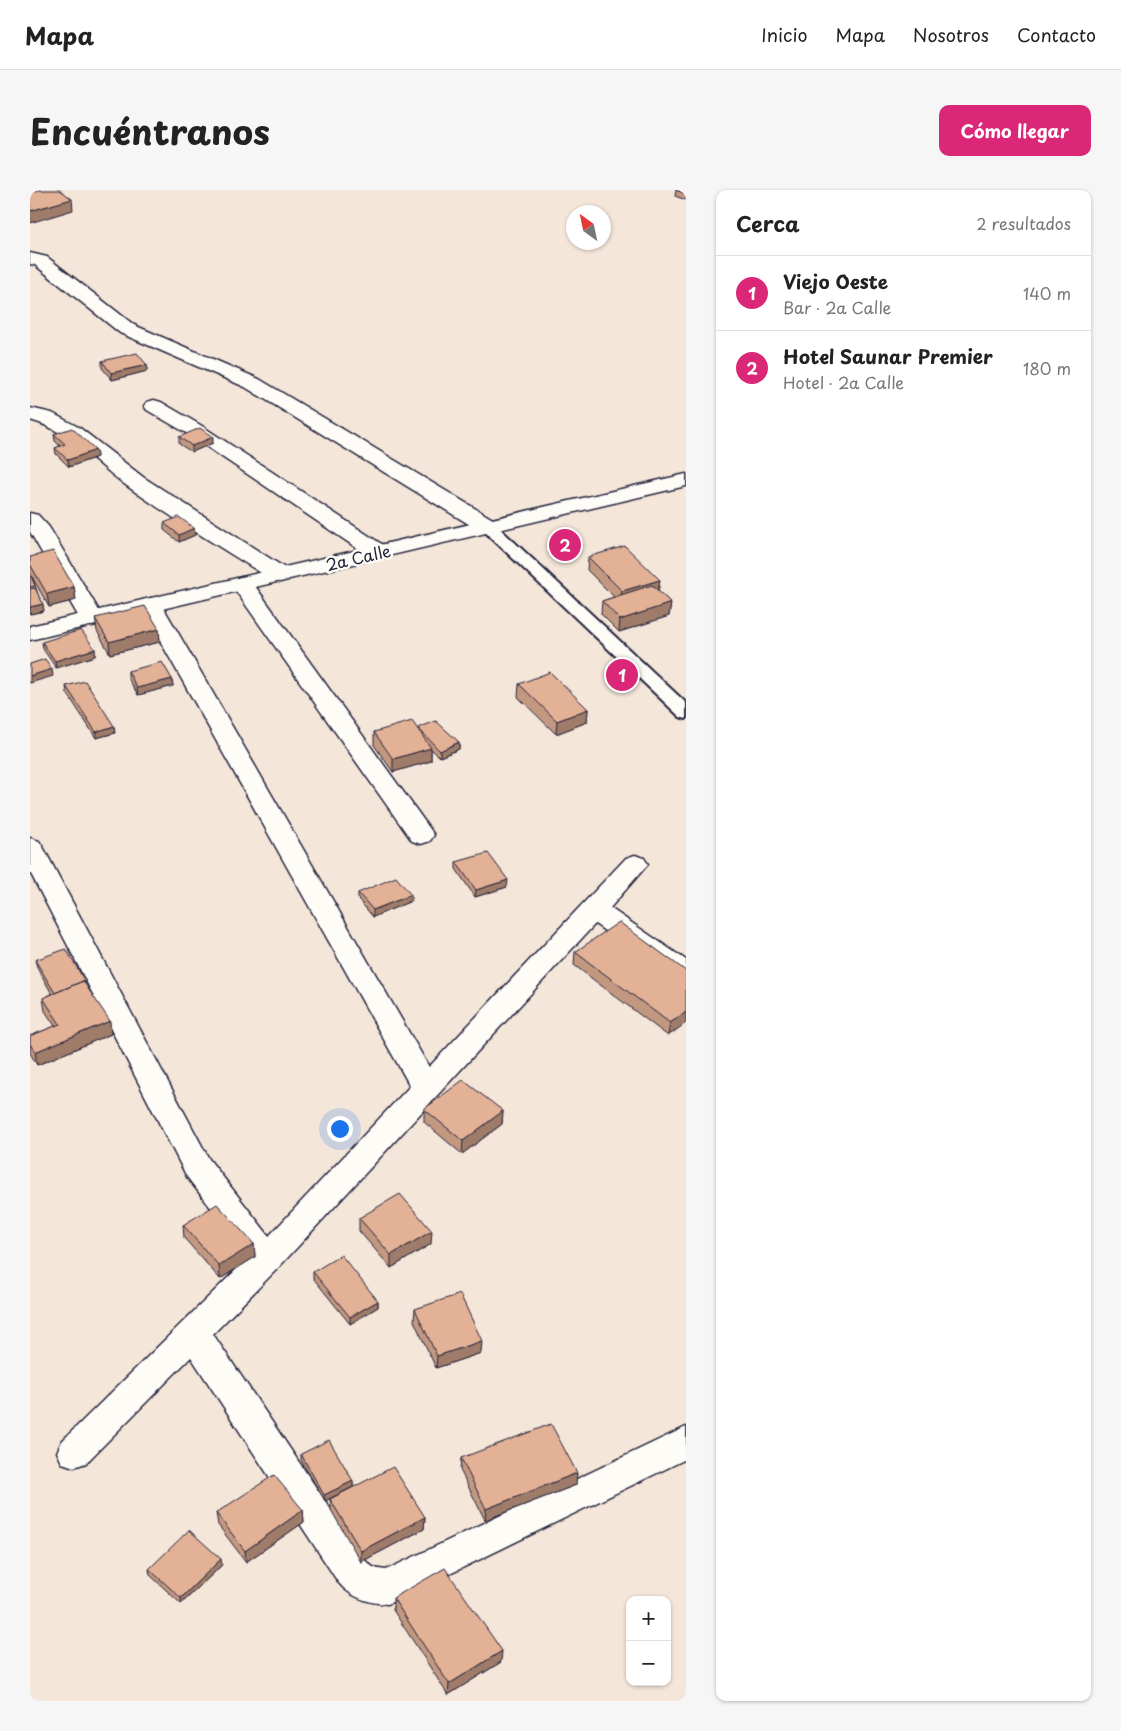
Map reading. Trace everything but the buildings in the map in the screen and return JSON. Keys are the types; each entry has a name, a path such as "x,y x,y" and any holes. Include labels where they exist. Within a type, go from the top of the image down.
{"street":[{"path":"30,258 41,262 127,329 252,383 488,526"},
{"path":"154,406 195,430 378,552"},
{"path":"30,414 43,416 63,425 134,481 280,575"},
{"name":"2a Calle","path":"30,633 686,480"},
{"path":"30,520 38,527 92,619"},
{"path":"242,584 421,835"},
{"path":"151,605 426,1088"},
{"path":"30,847 198,1168 268,1258"},
{"path":"74,1452 268,1258 635,864"},
{"path":"592,909 686,974"},
{"path":"193,1332 337,1547 354,1576 366,1585 388,1587 686,1442"}],"lane":[{"path":"488,526 686,713"}],"place":[{"name":"Hotel Saunar Premier","path":"565,545"},
{"name":"Viejo Oeste","path":"622,675"}]}
